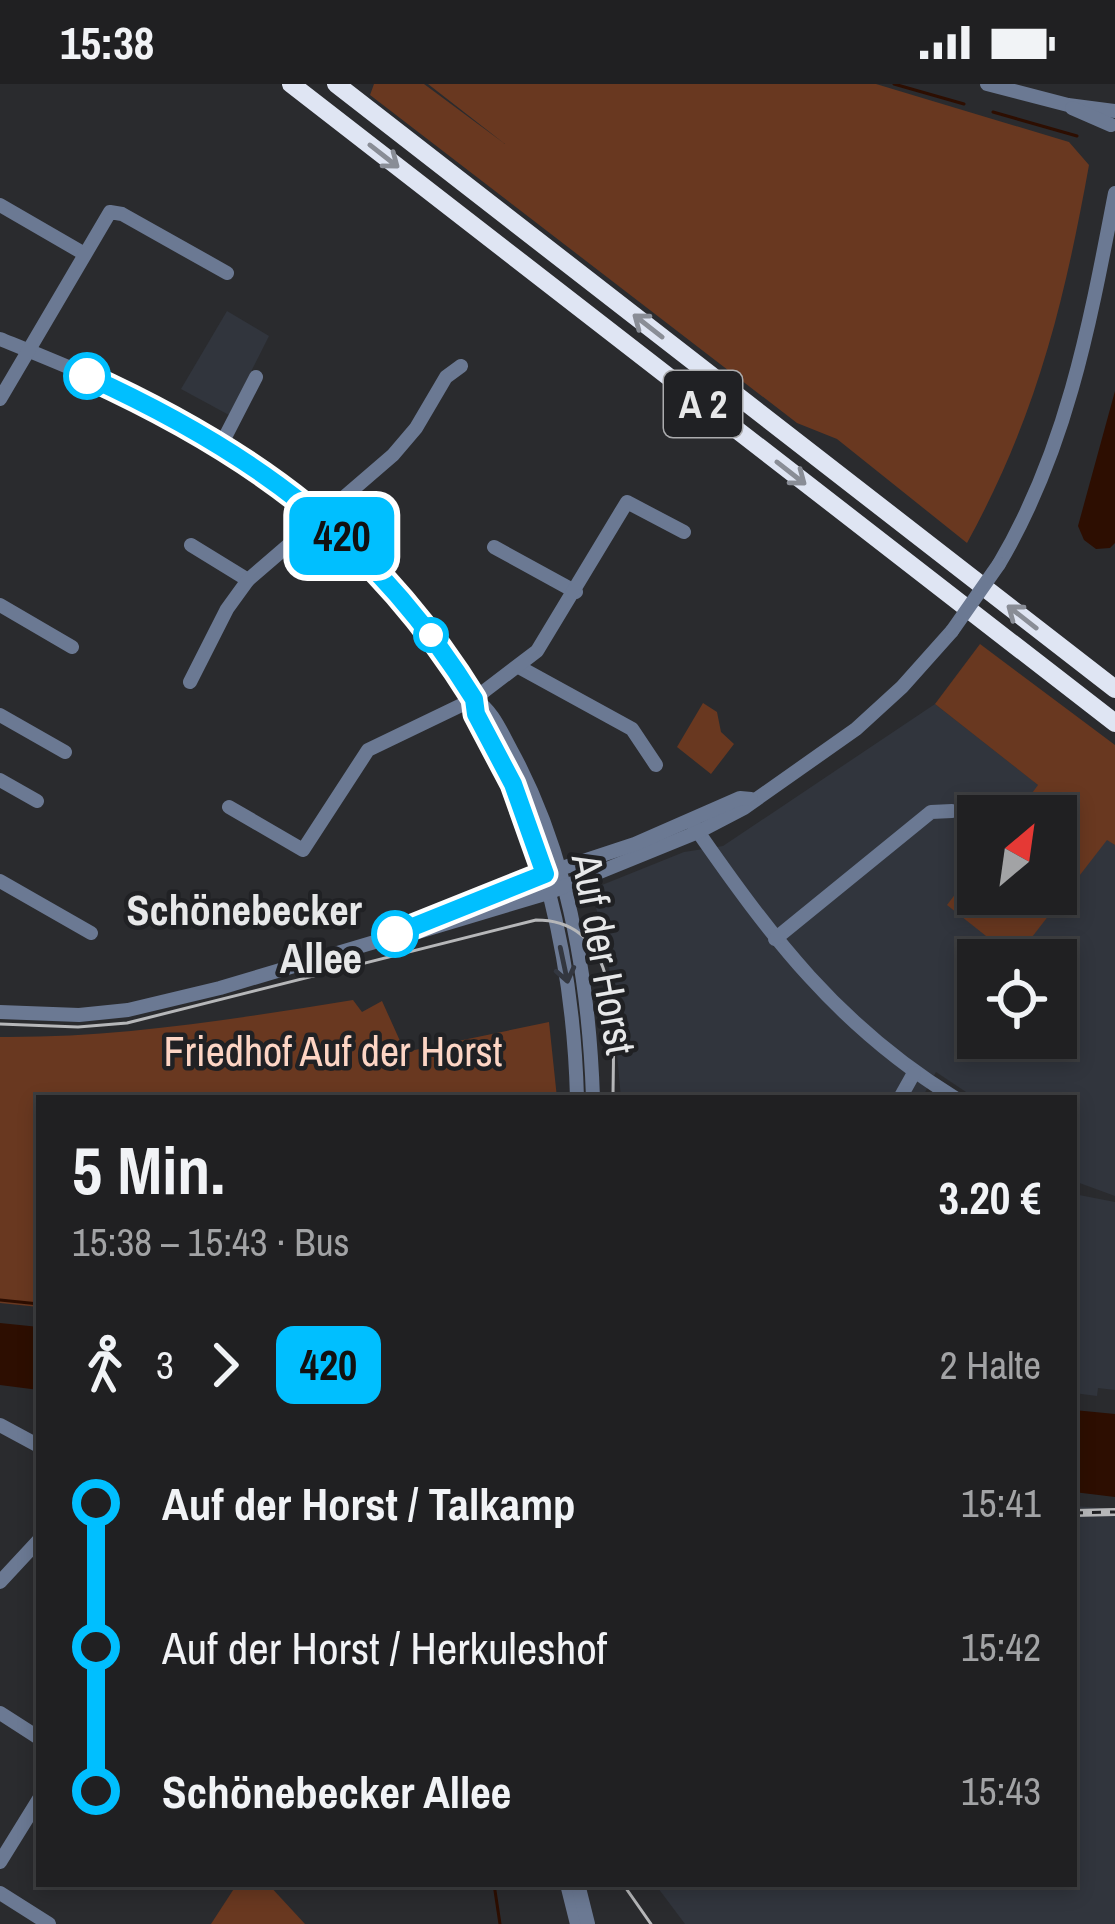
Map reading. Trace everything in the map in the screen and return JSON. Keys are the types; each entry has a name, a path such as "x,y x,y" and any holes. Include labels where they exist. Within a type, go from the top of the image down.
{"highway":[{"name":"A 2","path":"291,84 1115,723"},
{"name":"A 2","path":"336,84 1115,688"}],"street":[{"path":"987,84 1114,121"},
{"path":"0,1012 79,1015 128,1010 474,918 548,893 695,826 740,798 751,799 856,729 952,631 999,563 1034,498 1071,400 1115,193"},
{"path":"0,205 83,253"},
{"path":"0,399 105,215 116,212 227,273"},
{"name":"Auf der Horst","path":"0,339 133,396 222,443 323,519 398,594 474,699 488,708 518,761 561,869 585,988 593,1095"},
{"path":"190,682 248,580 393,455 416,428 446,376 461,366"},
{"path":"222,443 256,377"},
{"path":"229,807 303,850 362,755 474,699 537,651 628,502 684,532"},
{"path":"191,545 248,580"},
{"path":"494,547 576,592"},
{"path":"0,605 72,647"},
{"path":"520,667 632,729 656,765"},
{"name":"Auf der Horst","path":"474,699 476,714 513,784 545,874 569,988 577,1095"},
{"path":"0,715 65,752"},
{"path":"0,780 37,801"},
{"path":"775,939 931,812 952,811"},
{"path":"378,941 545,874 695,826"},
{"path":"695,826 775,939 838,1010 914,1073 950,1095"},
{"path":"0,881 91,933"},
{"path":"902,1095 914,1073"},
{"path":"0,1425 36,1444"},
{"path":"0,1582 36,1543"},
{"path":"0,1713 36,1736"},
{"path":"0,1862 36,1804"},
{"path":"567,1887 577,1924"},
{"path":"579,1887 588,1924"},
{"path":"0,1892 49,1924"}],"shaded area":[{"path":"227,311 269,336 229,415 181,389"},
{"path":"1115,391 1115,543 1096,549 1084,540 1078,526"},
{"path":"935,704 1051,795 957,795 957,915 1077,915 1077,815 1115,845 1115,1196 1077,1182 1077,1095 970,1095 936,1072 924,1095 621,1095 609,966 592,889 684,852 723,846"},
{"path":"1077,1195 1115,1202 1115,1390 1098,1388 1097,1396 1077,1393"},
{"path":"0,1323 36,1327 36,1390 0,1385"},
{"path":"1077,1410 1115,1414 1115,1497 1077,1492"},
{"path":"1077,1506 1115,1509 1115,1924 685,1924 657,1887 1077,1887"}],"green space":[{"path":"374,84 424,84 505,144 428,84 876,84 1069,142 1089,165 1058,312 1012,450 967,543 837,439 797,423 370,95"},
{"path":"980,644 1115,745 1115,845 1107,840 1077,879 1077,795 1031,795 1038,785 935,704"},
{"path":"703,703 717,712 721,732 734,744 711,774 677,747"},
{"path":"957,892 957,913 947,905"},
{"path":"960,915 1049,915 1030,939 990,939"},
{"name":"Friedhof Auf der Horst","path":"353,1000 362,1012 382,1001 405,1052 549,1022 557,1095 36,1095 36,1307 0,1303 0,1037 133,1031"},
{"path":"235,1887 271,1887 305,1924 211,1924"}],"waterway":[{"path":"894,84 964,104"},
{"path":"993,112 1077,136"},
{"path":"0,1300 36,1304"},
{"path":"494,1887 500,1924"}],"tram line":[{"path":"0,1024 78,1027 127,1023 536,920 565,925 586,939 599,959 612,1013 613,1095"},
{"path":"625,1887 651,1924"}],"railway":[{"path":"1077,1513 1115,1512"}],"bus line":[{"name":"420","path":"87,376 222,443 306,505 398,594 474,699 476,714 513,784 545,874 395,934"}],"place":[{"name":"Schönebecker Allee","path":"395,934"}]}
